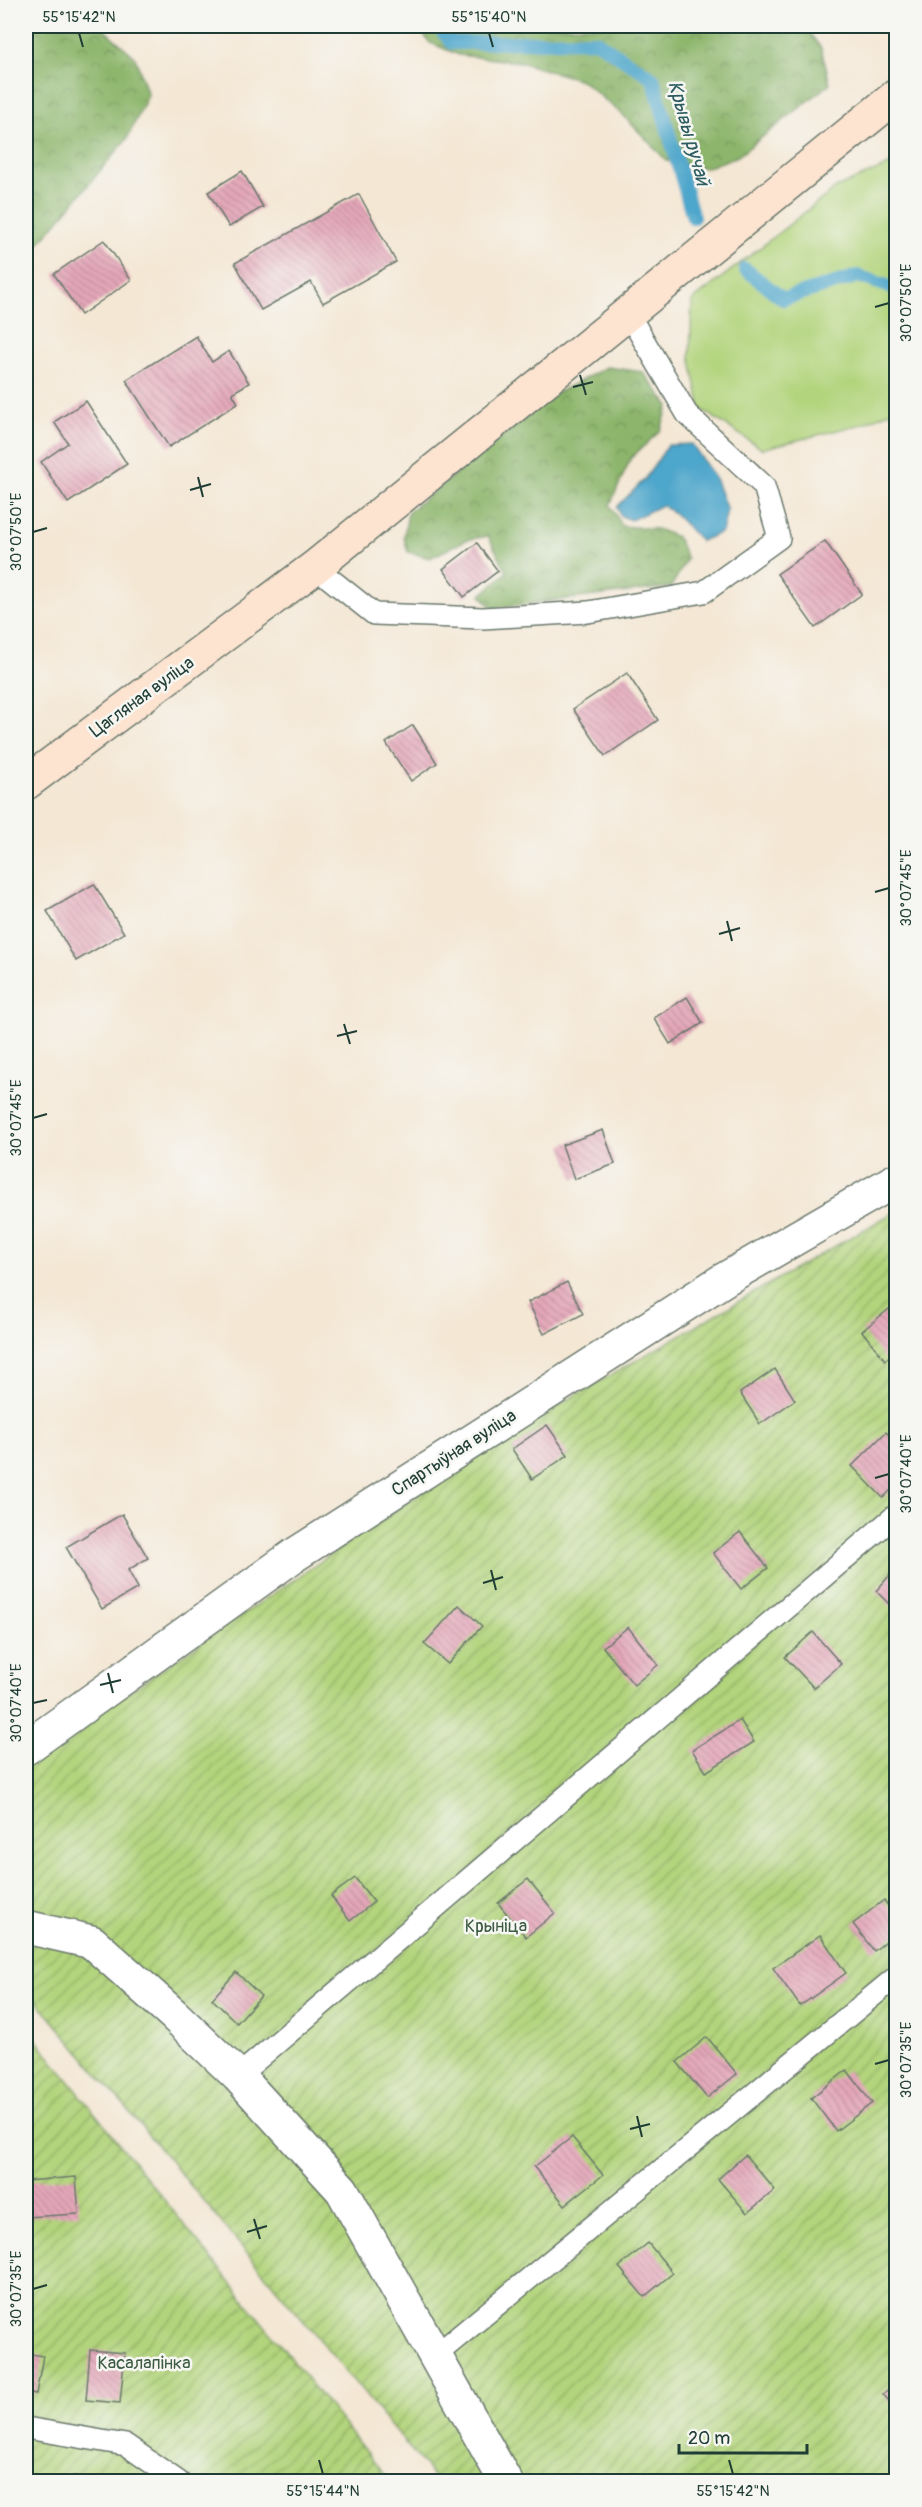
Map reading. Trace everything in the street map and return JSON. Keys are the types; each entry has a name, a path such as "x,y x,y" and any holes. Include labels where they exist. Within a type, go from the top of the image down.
{"street":[{"name":"Цагляная вуліца","path":"26,783 315,567 897,96"},
{"name":"Спартыўная вуліца","path":"26,1748 293,1556 725,1279 897,1180"},
{"path":"26,1928 92,1942 174,2014 238,2076 342,2190 506,2481"}],"lane":[{"path":"315,567 374,614 483,618 588,612 704,592 779,538 764,486 687,414 629,315"},
{"path":"238,2076 897,1515"},
{"path":"436,2355 897,1977"},
{"path":"26,2428 126,2445 179,2481"}],"green space":[{"path":"26,26 100,26 135,57 148,95 127,139 26,259"},
{"path":"417,26 804,26 821,48 830,84 738,156 705,168 667,161 623,115 581,80 519,62 459,55 430,43"},
{"path":"896,162 896,409 862,424 762,449 701,409 690,356 692,301 836,188"},
{"path":"607,367 643,372 669,406 660,431 631,458 610,505 622,526 657,529 677,537 687,559 671,587 492,608 481,595 507,572 488,536 466,540 430,558 408,552 404,537 408,512 557,393"},
{"name":"Крыніца","path":"896,1211 896,2481 437,2481 26,1988 26,1762 505,1436"},
{"name":"Касалапінка","path":"26,2027 389,2481 26,2481"}],"water":[{"path":"692,444 715,478 727,510 722,532 701,541 677,516 662,505 631,520 621,516 617,507 645,479 668,445"}],"building":[{"path":"242,171 263,207 229,227 208,192"},
{"path":"359,194 396,262 323,303 311,282 261,310 235,263"},
{"path":"104,240 131,280 81,315 54,274"},
{"path":"196,336 212,362 229,351 249,383 232,393 238,403 169,447 126,380"},
{"path":"86,401 127,464 68,503 41,462 68,443 54,422"},
{"path":"825,541 862,594 815,628 777,574"},
{"path":"477,543 498,571 464,597 443,569"},
{"path":"627,673 658,720 605,756 573,709"},
{"path":"413,725 437,763 411,781 386,743"},
{"path":"94,884 124,933 76,961 47,911"},
{"path":"687,997 703,1023 670,1044 654,1018"},
{"path":"603,1130 615,1164 574,1179 562,1145"},
{"path":"567,1282 583,1314 544,1334 528,1302"},
{"path":"889,1309 896,1318 896,1351 885,1360 862,1331"},
{"path":"775,1369 795,1400 760,1424 740,1393"},
{"path":"547,1425 568,1455 532,1479 512,1449"},
{"path":"886,1432 896,1442 896,1485 883,1498 852,1466"},
{"path":"122,1514 148,1558 128,1570 138,1588 102,1609 66,1547"},
{"path":"740,1532 768,1568 741,1589 713,1553"},
{"path":"896,1568 896,1611 876,1591"},
{"path":"459,1605 482,1626 448,1664 424,1644"},
{"path":"628,1627 658,1665 634,1685 603,1647"},
{"path":"813,1632 841,1664 814,1688 785,1657"},
{"path":"740,1720 754,1742 706,1772 692,1750"},
{"path":"355,1878 374,1902 350,1921 331,1896"},
{"path":"528,1879 555,1913 526,1937 498,1903"},
{"path":"884,1900 896,1917 896,1933 874,1951 853,1924"},
{"path":"820,1935 846,1973 800,2006 773,1968"},
{"path":"236,1972 261,1996 237,2023 212,1999"},
{"path":"707,2037 737,2074 707,2098 677,2062"},
{"path":"847,2070 872,2103 836,2131 811,2098"},
{"path":"572,2137 603,2175 565,2205 534,2167"},
{"path":"745,2155 775,2190 747,2213 718,2179"},
{"path":"76,2177 79,2214 26,2217 26,2181"},
{"path":"648,2243 673,2273 644,2297 619,2267"},
{"path":"90,2350 125,2353 120,2403 86,2400"},
{"path":"26,2353 43,2356 36,2394 26,2392"},
{"path":"896,2382 896,2409 883,2394"},
{"path":"74,2476 94,2481 72,2482"}],"waterway":[{"name":"Крывы ручай","path":"438,26 452,43 596,41 653,78 693,217"},
{"name":"Крывы ручай","path":"745,269 783,299 858,276 896,289"}]}
